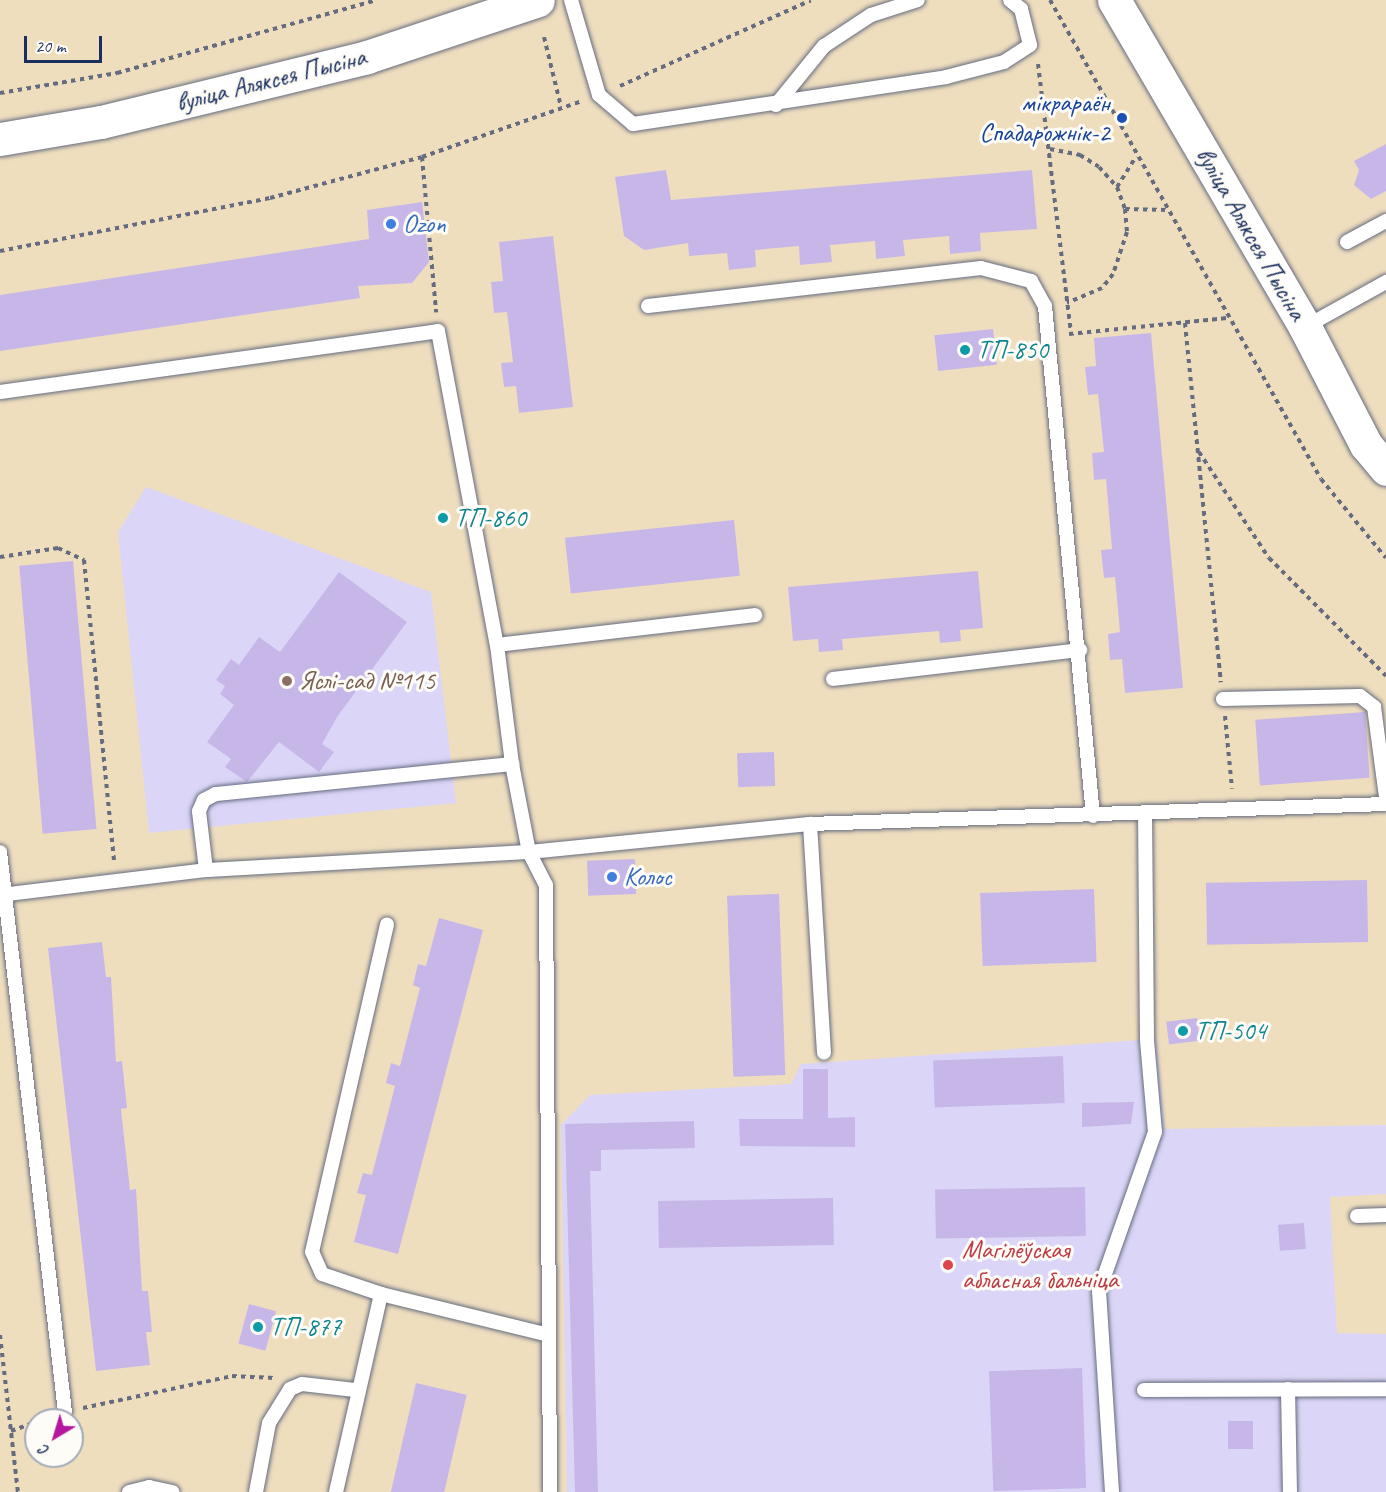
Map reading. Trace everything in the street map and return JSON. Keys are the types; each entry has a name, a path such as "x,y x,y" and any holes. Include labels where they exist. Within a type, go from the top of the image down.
{"main road":[{"name":"вуліца Аляксея Пысіна","path":"0,139 100,122 367,57 538,0"},
{"name":"вуліца Аляксея Пысіна","path":"1114,0 1305,327 1366,445 1386,469"}],"lane":[{"path":"571,0 599,95 633,124 776,105 946,77 1004,62 1030,45 1021,9 1010,0"},
{"path":"776,105 824,46 871,15 918,0"},
{"path":"1347,242 1386,221"},
{"path":"648,306 981,268 1031,281 1045,306 1080,650 1093,816"},
{"path":"1305,327 1386,282"},
{"path":"0,392 438,331 497,645 512,764 529,852 546,885 545,1334 550,1492"},
{"path":"497,645 755,615"},
{"path":"832,680 1080,650"},
{"path":"1223,699 1360,696 1374,707 1386,797"},
{"path":"206,870 199,811 204,800 216,794 512,764"},
{"path":"2,895 206,870 529,852 810,824 1145,815 1386,804"},
{"path":"1112,1492 1099,1291 1155,1132 1147,1040 1145,815"},
{"path":"810,824 824,1053"},
{"path":"0,852 2,895 65,1408"},
{"path":"387,924 312,1252 322,1274 381,1294 545,1334"},
{"path":"1357,1216 1386,1215"},
{"path":"336,1492 355,1390 381,1294"},
{"path":"256,1492 269,1423 290,1389 302,1384 355,1390"},
{"path":"1288,1389 1290,1492"},
{"path":"1144,1390 1386,1389"},
{"path":"129,1492 149,1487 172,1492"}],"path":[{"path":"0,93 117,73 376,0"},
{"path":"0,251 270,198 422,157 599,95 811,0"},
{"path":"1050,0 1227,318 1321,479 1386,558"},
{"path":"544,37 561,107"},
{"path":"1030,45 1041,72 1071,334"},
{"path":"1050,149 1080,154 1117,187 1125,209 1127,232 1113,274 1102,288 1067,303"},
{"path":"1117,187 1136,156"},
{"path":"422,157 438,331"},
{"path":"1125,209 1168,210"},
{"path":"1048,336 1227,318"},
{"path":"1185,323 1235,811"},
{"path":"1198,451 1269,558 1386,676"},
{"path":"0,557 58,548 84,560 116,881"},
{"path":"0,1335 18,1492"},
{"path":"84,1408 232,1376 272,1376 290,1389"},
{"path":"11,1431 24,1426"}],"shaded area":[{"name":"Яслі-сад №115","path":"146,487 431,592 456,803 149,833 118,532"},
{"name":"Магілёўская абласная бальніца","path":"1156,1039 1165,1129 1386,1125 1386,1194 1330,1197 1337,1333 1386,1334 1386,1492 567,1492 561,1125 590,1095 791,1084 801,1064"}],"building":[{"path":"1386,144 1386,191 1371,199 1354,185 1359,170 1354,161"},
{"path":"666,170 671,200 1032,170 1037,229 980,233 981,251 950,254 949,236 903,240 905,256 876,259 875,241 830,245 832,262 800,265 799,246 755,250 756,267 729,270 727,253 689,256 688,243 644,250 624,236 615,177"},
{"path":"422,202 429,262 412,283 358,286 360,298 0,351 0,295 369,239 367,210"},
{"path":"553,236 573,407 519,413 516,386 504,387 501,363 513,362 507,312 494,313 491,282 503,281 499,242"},
{"name":"ТП-850","path":"993,329 997,365 938,371 934,335"},
{"path":"1151,333 1183,688 1125,693 1122,659 1110,660 1108,634 1120,632 1115,577 1104,578 1101,550 1112,549 1106,479 1094,480 1092,453 1104,452 1098,394 1088,395 1085,367 1096,366 1094,338"},
{"path":"734,520 740,576 571,593 565,538"},
{"path":"73,561 96,829 43,834 19,566"},
{"path":"978,571 983,628 960,630 961,641 940,643 939,631 842,639 843,650 819,652 818,639 793,641 788,587"},
{"path":"339,572 407,622 337,717 322,744 334,752 319,772 279,742 247,782 225,767 231,759 207,742 234,705 220,694 225,686 216,680 231,659 239,665 259,637 280,652"},
{"path":"1365,712 1370,778 1260,786 1255,720"},
{"path":"774,752 775,786 738,787 737,753"},
{"name":"Колос","path":"635,859 636,894 588,896 587,861"},
{"path":"1367,880 1368,942 1207,945 1206,883"},
{"path":"1094,889 1097,962 983,966 980,893"},
{"path":"779,894 785,1075 733,1077 727,896"},
{"path":"439,918 483,930 398,1254 354,1242 366,1195 357,1193 363,1173 372,1175 395,1086 386,1083 391,1063 400,1066 420,988 413,985 418,964 426,966"},
{"path":"102,942 106,977 111,977 116,1062 122,1061 127,1108 121,1109 130,1190 136,1189 142,1291 148,1291 152,1332 146,1332 150,1365 96,1371 48,948"},
{"name":"ТП-504","path":"1197,1018 1200,1041 1169,1045 1166,1022"},
{"path":"1063,1056 1065,1103 935,1108 933,1061"},
{"path":"803,1069 828,1069 828,1118 855,1117 855,1147 740,1146 739,1119 803,1119"},
{"path":"1134,1102 1131,1124 1082,1127 1082,1103"},
{"path":"694,1121 695,1148 601,1150 601,1171 590,1171 598,1492 575,1492 565,1124"},
{"path":"1085,1187 1086,1236 936,1239 935,1190"},
{"path":"833,1198 834,1245 659,1248 658,1201"},
{"path":"1304,1223 1306,1249 1280,1251 1278,1225"},
{"name":"ТП-877","path":"249,1304 276,1311 265,1351 238,1344"},
{"path":"1082,1368 1086,1488 993,1491 989,1371"},
{"path":"416,1383 467,1395 444,1492 391,1492"},
{"path":"1228,1421 1253,1421 1253,1449 1228,1449"}],"place":[{"name":"мікрараён Спадарожнік-2","path":"1122,118"},
{"name":"Ozon","path":"391,224"},
{"name":"ТП-850","path":"965,350"},
{"name":"ТП-860","path":"443,518"},
{"name":"Яслі-сад №115","path":"287,681"},
{"name":"Колос","path":"612,877"},
{"name":"ТП-504","path":"1183,1031"},
{"name":"Магілёўская абласная бальніца","path":"948,1265"},
{"name":"ТП-877","path":"258,1327"}]}
